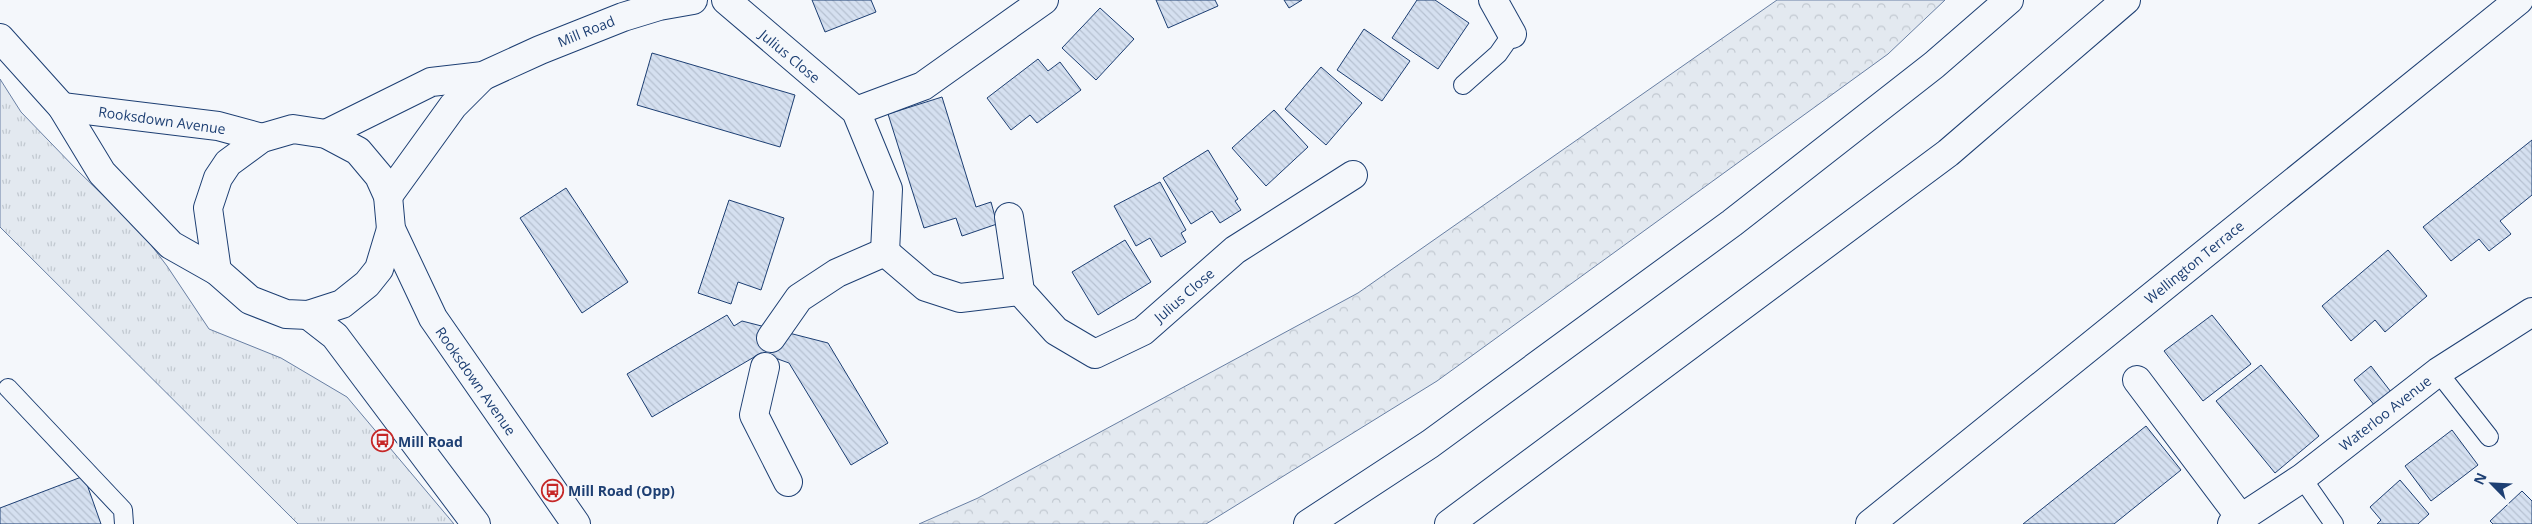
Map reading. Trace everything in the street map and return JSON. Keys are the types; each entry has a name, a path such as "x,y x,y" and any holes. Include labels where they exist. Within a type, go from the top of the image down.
{"main road":[{"name":"Mill Road","path":"326,134 431,82 483,76 540,50 623,17 659,6 693,0"},
{"name":"Julius Close","path":"726,0 856,111 888,190 885,252"},
{"path":"856,111 923,86 1044,0"},
{"path":"1493,0 1512,34"},
{"path":"1308,524 1430,444 1732,223 1934,65 2009,0"},
{"path":"1449,524 1948,153 2126,0"},
{"name":"Wellington Terrace","path":"1870,524 2519,0"},
{"name":"Rooksdown Avenue","path":"0,38 62,107 102,172 171,245 217,271 250,300 286,314 308,315 342,304 367,284 379,269 391,229"},
{"name":"Mill Road","path":"388,196 453,106 483,76"},
{"name":"Rooksdown Avenue","path":"62,107 218,126 262,138"},
{"name":"Rooksdown Avenue","path":"217,271 208,208 218,178 228,163 262,138 294,130 326,134 358,151 379,176 388,196 391,229 433,318 576,524"},
{"name":"Julius Close","path":"1020,291 1056,331 1094,354 1143,331 1235,250 1353,175"},
{"path":"771,338 799,298 837,273 885,252 926,287 960,298 1020,291 1009,217"},
{"name":"Waterloo Avenue","path":"2137,380 2236,521 2302,478 2438,372 2532,312"},
{"path":"308,315 335,336 476,524"},
{"path":"765,367 754,415 788,482"}],"lane":[{"path":"1463,85 1498,54 1512,34"},
{"path":"2438,372 2489,437"},
{"path":"8,388 122,510 124,524"},
{"path":"2302,478 2334,524"}],"green space":[{"path":"1777,0 1945,0 1888,54 1437,381 1206,524 919,524 978,498 1358,293"},
{"path":"0,79 21,112 142,233 167,266 209,329 281,358 347,397 454,524 298,524 0,227"}],"building":[{"path":"812,0 871,0 876,12 825,32"},
{"path":"1156,0 1215,0 1218,6 1168,28"},
{"path":"1284,0 1302,0 1289,8"},
{"path":"1417,0 1435,0 1469,23 1438,69 1392,38"},
{"path":"1100,8 1134,39 1096,80 1062,48"},
{"path":"1364,29 1410,61 1382,101 1337,70"},
{"path":"652,53 795,95 780,147 637,105"},
{"path":"1038,59 1048,71 1060,62 1081,90 1037,123 1030,115 1011,130 987,98"},
{"path":"1321,67 1362,103 1326,145 1285,109"},
{"path":"942,97 976,207 991,202 997,224 962,236 956,218 924,228 888,114"},
{"path":"1274,110 1308,147 1266,186 1232,148"},
{"path":"2532,140 2532,195 2500,221 2511,234 2489,251 2479,239 2451,261 2423,227"},
{"path":"1208,150 1238,199 1235,201 1241,210 1220,223 1212,211 1191,224 1163,178"},
{"path":"1160,182 1186,230 1181,233 1186,242 1161,257 1150,238 1136,246 1114,206"},
{"path":"566,188 628,282 582,313 520,218"},
{"path":"729,200 784,218 761,290 738,282 731,304 698,293"},
{"path":"1125,240 1151,282 1098,315 1072,272"},
{"path":"2388,250 2427,296 2385,332 2375,320 2351,341 2322,306"},
{"path":"727,315 734,326 742,321 828,343 888,443 851,465 789,363 761,353 652,417 627,374"},
{"path":"2212,315 2251,364 2203,401 2164,351"},
{"path":"2261,365 2319,436 2275,473 2216,401"},
{"path":"2371,366 2391,392 2375,406 2354,380"},
{"path":"2146,426 2181,470 2114,524 2023,524"},
{"path":"2452,430 2478,465 2431,501 2405,466"},
{"path":"84,476 101,524 0,524 0,508"},
{"path":"2400,480 2429,514 2418,524 2377,524 2381,520 2370,507"},
{"path":"2522,491 2532,501 2532,524 2493,524 2490,521"}],"place":[{"name":"Mill Road","path":"382,441"},
{"name":"Mill Road (Opp)","path":"552,490"}]}
